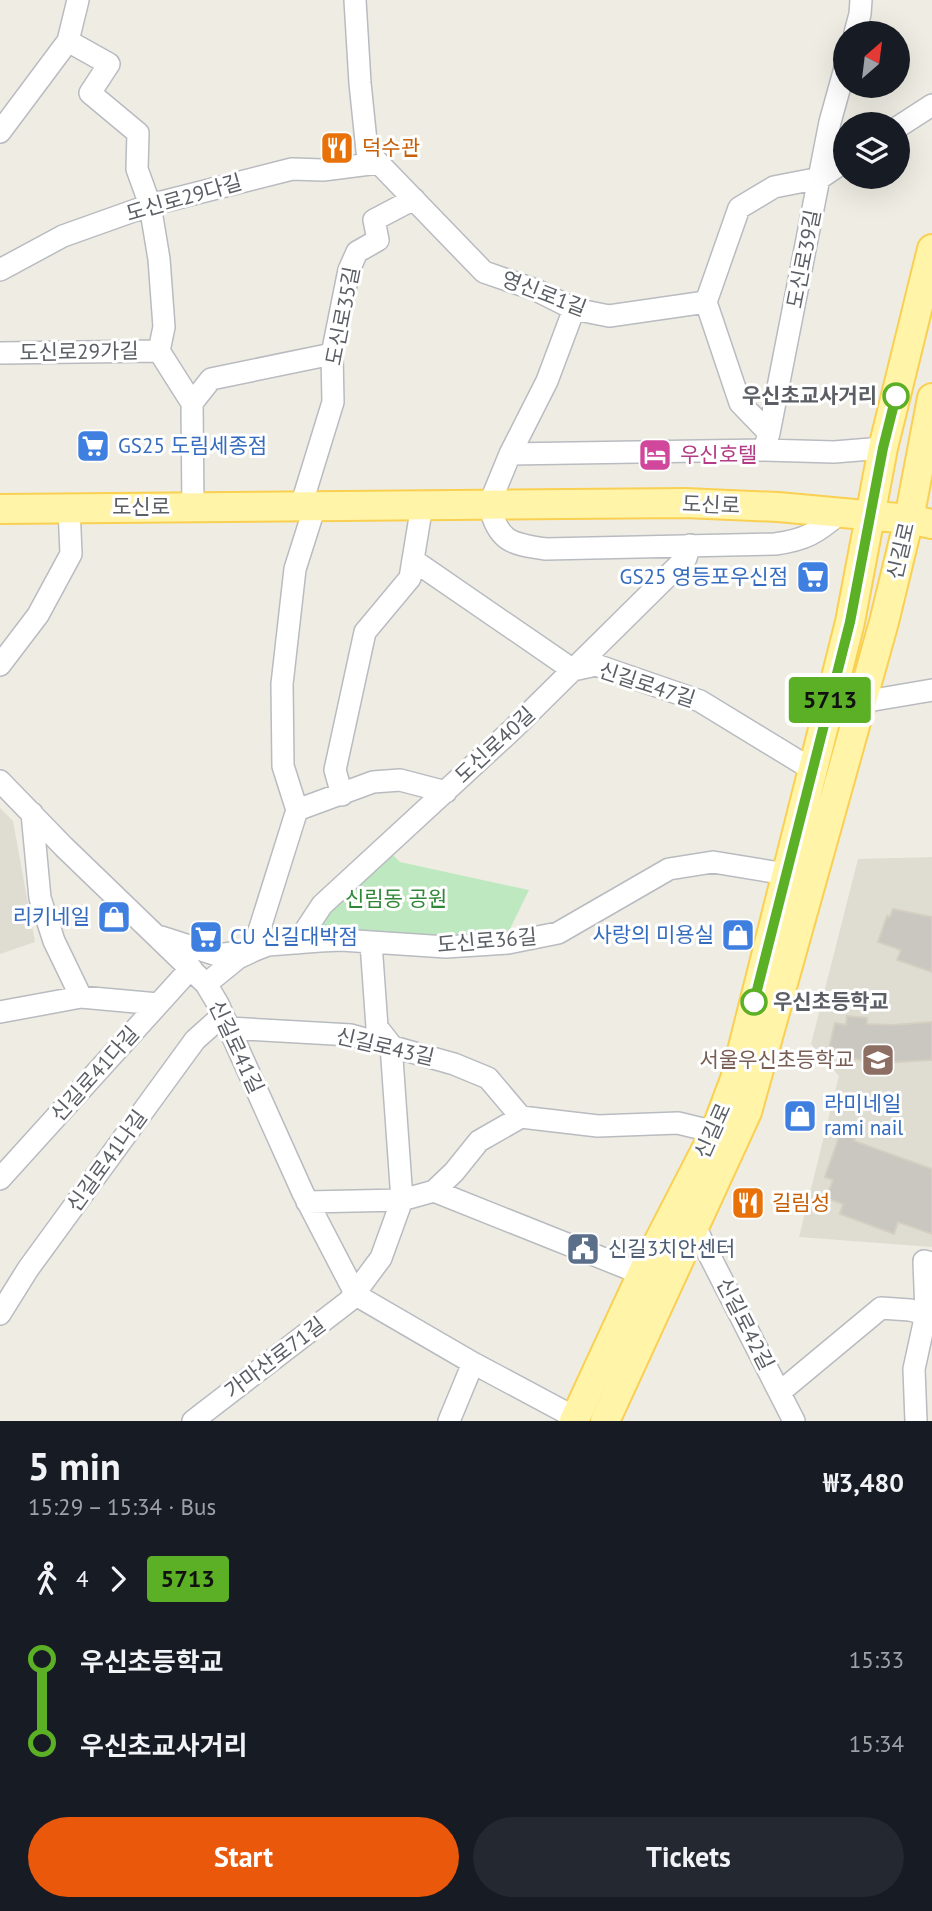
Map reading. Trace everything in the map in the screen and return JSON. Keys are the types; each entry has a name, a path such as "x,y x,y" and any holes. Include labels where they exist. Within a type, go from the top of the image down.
{"main road":[{"name":"신길로","path":"575,1419 642,1275 715,1132 734,1079 850,622 883,448 932,249"},
{"name":"신길로","path":"605,1421 735,1141 752,1094 888,609 920,521 932,398"},
{"name":"도신로","path":"0,509 685,503 778,507 920,521"}],"street":[{"path":"0,132 68,41 78,0"},
{"name":"영신로1길","path":"355,0 367,151 484,272 536,290 574,309 609,316 706,302"},
{"path":"858,21 861,0"},
{"path":"68,41 109,64 90,93 138,133 137,169 150,205 159,259 164,327 159,351 192,403 193,507"},
{"name":"도신로39길","path":"767,442 837,98"},
{"path":"910,119 932,105"},
{"name":"도신로29다길","path":"0,270 63,236 150,205 292,169 323,170 378,163"},
{"path":"767,442 740,403 706,302 739,208 774,187 820,178 833,169"},
{"name":"도신로35길","path":"308,506 333,402 332,354 349,270 357,251 378,240 374,220 414,199"},
{"path":"574,309 547,381 510,454 489,505 499,533 510,541 536,548 775,544 801,540 822,529 840,513"},
{"name":"도신로29가길","path":"0,353 159,351"},
{"path":"192,403 211,379 332,354"},
{"path":"510,454 767,442 834,452 883,448"},
{"path":"342,795 335,770 365,632 410,578 422,505"},
{"path":"255,950 297,810 283,765 282,684 295,569 308,506"},
{"path":"0,665 38,615 71,554 69,508"},
{"name":"도신로40길","path":"297,943 322,905 446,792 573,670 686,558 690,545"},
{"name":"신길로47길","path":"413,560 573,670 596,664 700,701 813,770"},
{"path":"862,702 932,690"},
{"path":"297,810 373,782 400,780 446,792"},
{"name":"신길로41길","path":"0,781 206,984 226,1021 307,1202 356,1295"},
{"path":"32,813 40,898 54,942 81,997"},
{"name":"도신로36길","path":"206,984 238,958 268,946 341,940 446,947 508,943 558,933 669,869 713,862 786,874"},
{"name":"도신로36길","path":"156,935 217,955 255,950"},
{"path":"371,943 377,1027 391,1045 402,1200 381,1258 356,1295 575,1419"},
{"name":"신길로41다길","path":"0,1179 191,968"},
{"path":"0,1012 81,997 158,1004"},
{"name":"신길로43길","path":"226,1021 351,1035 454,1064 488,1078 521,1116"},
{"name":"신길로41나길","path":"0,1314 29,1269 195,1040 226,1021"},
{"path":"307,1202 402,1200 434,1191 454,1172 479,1141 521,1116 598,1126 678,1122 715,1132"},
{"path":"434,1191 642,1275"},
{"name":"신길로42길","path":"695,1227 794,1421"},
{"path":"916,1421 915,1369 929,1315 924,1261 932,1263"},
{"name":"가마산로71길","path":"193,1421 356,1295"},
{"path":"780,1392 881,1308 910,1310 929,1315"},
{"path":"449,1421 473,1363"}],"shaded area":[{"path":"0,808 13,821 35,942 0,954"},
{"name":"서울우신초등학교","path":"932,857 932,1247 799,1237 839,1076 811,1044 858,859"}],"green space":[{"name":"신림동 공원","path":"389,851 400,862 529,890 507,935 307,936"}],"building":[{"path":"893,909 932,917 932,972 897,960 901,950 878,942 887,916 890,917"},
{"path":"847,1016 867,1018 867,1024 932,1022 932,1060 878,1063 838,1056 839,1050 829,1048 835,1023 846,1025"},
{"path":"840,1134 932,1169 932,1234 898,1222 894,1234 840,1214 843,1204 826,1198 833,1180 825,1177"}],"bus line":[{"name":"5713","path":"754,1002 850,622 883,448 896,396"}],"place":[{"name":"덕수관","path":"337,148"},
{"name":"우신초교사거리","path":"896,396"},
{"name":"GS25 도림세종점","path":"93,446"},
{"name":"우신호텔","path":"655,455"},
{"name":"GS25 영등포우신점","path":"813,577"},
{"name":"리키네일","path":"114,917"},
{"name":"사랑의 미용실","path":"738,935"},
{"name":"CU 신길대박점","path":"206,937"},
{"name":"우신초등학교","path":"754,1002"},
{"name":"서울우신초등학교","path":"878,1060"},
{"name":"라미네일 rami nail","path":"800,1116"},
{"name":"길림성","path":"748,1203"},
{"name":"신길3치안센터","path":"583,1249"}]}
